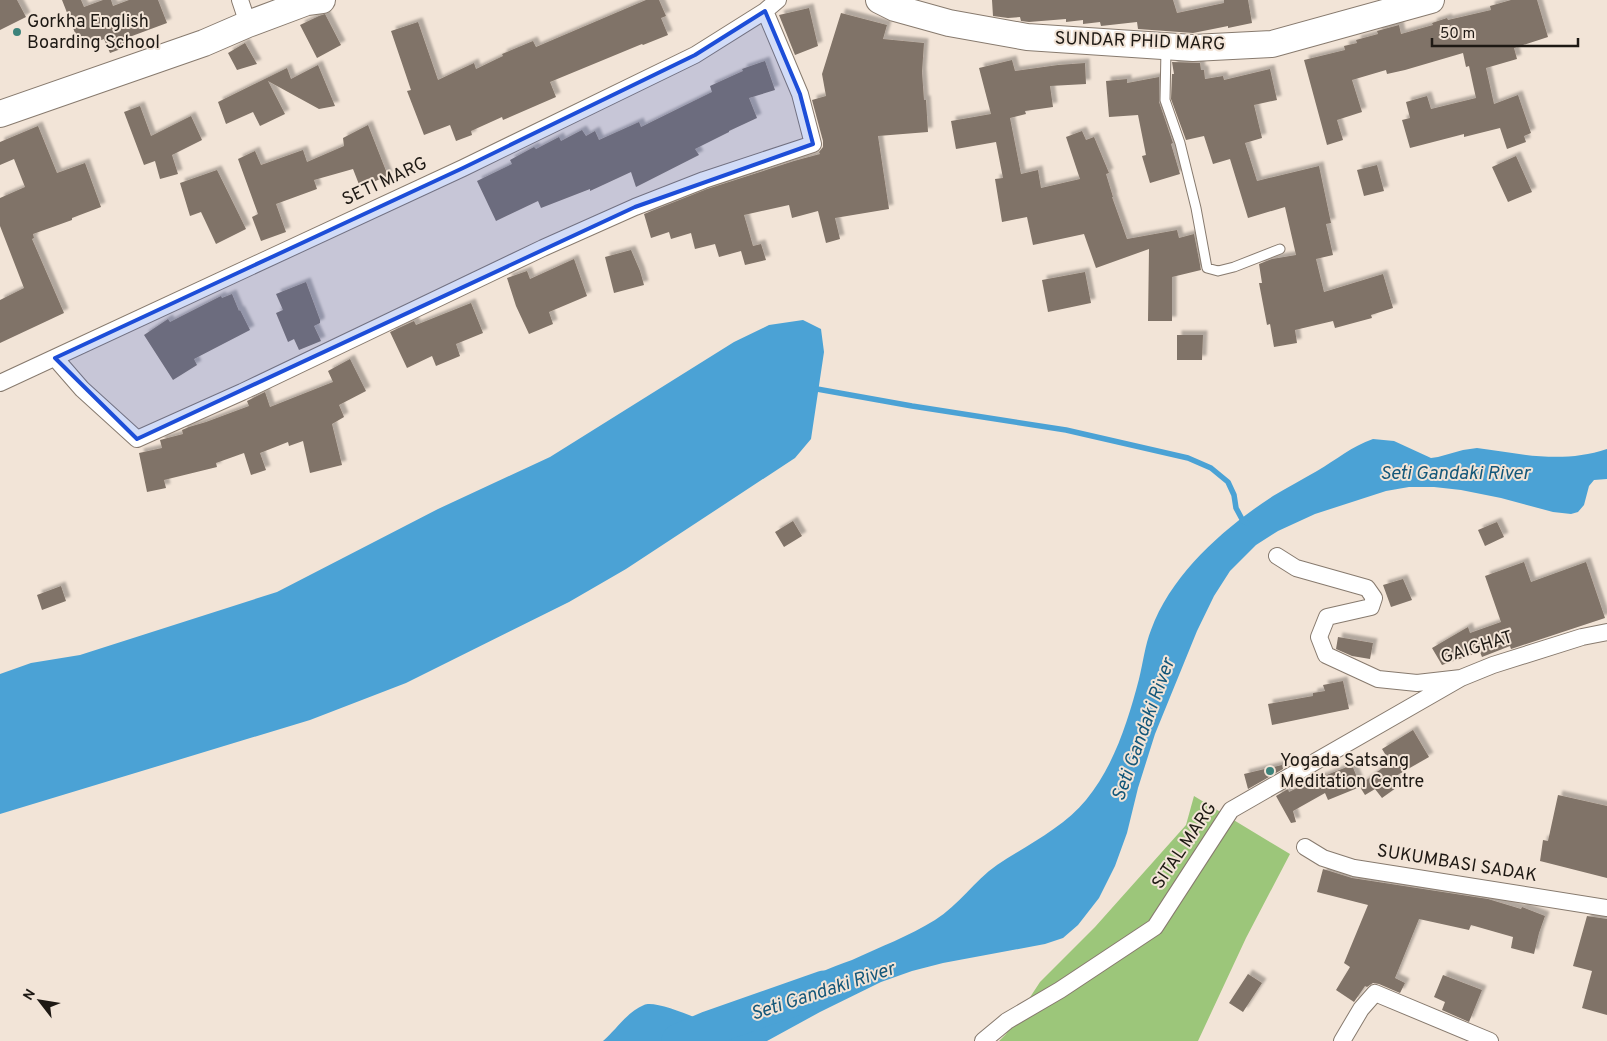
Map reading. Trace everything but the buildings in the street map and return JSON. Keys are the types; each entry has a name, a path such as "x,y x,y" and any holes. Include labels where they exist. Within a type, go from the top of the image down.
{"main road":[{"path":"0,114 204,43 244,12 322,0"},
{"name":"SUNDAR PHID MARG","path":"879,0 895,8 948,23 1027,37 1193,48 1272,44 1431,0"}],"street":[{"name":"SETI MARG","path":"0,383 463,168 695,55 765,11 778,0"},
{"path":"55,358 82,389 137,439 242,392 543,248 634,208 704,180 813,144 800,94 765,11"},
{"name":"GAIGHAT","path":"1277,556 1296,568 1367,588 1374,598 1371,607 1327,617 1318,637 1326,656 1378,679 1417,683 1461,678 1493,665 1582,637 1607,632"},
{"name":"SITAL MARG","path":"983,1041 1006,1021 1060,990 1154,927 1231,810 1461,678"},
{"name":"SUKUMBASI SADAK","path":"1305,847 1323,858 1354,868 1607,908"},
{"path":"1342,1041 1361,1009 1375,993 1490,1041"}],"lane":[{"path":"1166,46 1165,100 1180,143 1196,208 1207,268 1218,271 1234,267 1280,249"}],"highlighted area":[{"path":"765,11 800,94 813,144 635,207 137,439 55,358 463,168 695,55"}],"green space":[{"path":"1194,796 1290,854 1246,938 1198,1041 999,1041 1006,1034 1040,982 1095,927 1186,825"}],"water":[{"path":"803,320 821,329 824,352 811,439 795,458 626,569 569,602 406,683 310,720 0,814 0,674 31,663 80,655 277,592 438,509 550,457 734,342 769,325"},
{"path":"1373,439 1394,441 1431,458 1477,448 1526,455 1558,457 1590,454 1607,449 1607,479 1594,480 1589,486 1584,505 1578,512 1571,514 1553,512 1501,498 1461,490 1409,487 1386,491 1315,514 1278,531 1256,545 1230,571 1214,596 1197,631 1155,734 1138,788 1127,833 1115,866 1099,898 1078,925 1063,938 1045,944 943,963 912,971 881,982 767,1041 603,1041 632,1012 644,1005 651,1004 671,1009 725,1030 743,1027 765,1014 818,974 894,941 935,920 952,907 989,871 1067,819 1086,800 1105,773 1130,711 1151,630 1160,609 1186,571 1218,537 1236,522 1273,496 1351,449"}],"waterway":[{"path":"817,389 1066,430 1188,458 1211,468 1228,482 1234,495 1236,508 1243,521 1247,523"},
{"name":"Seti Gandaki River","path":"679,1041 710,1028 824,988"}],"place":[{"name":"Gorkha English Boarding School","path":"17,32"},
{"name":"Yogada Satsang Meditation Centre","path":"1270,771"}]}
